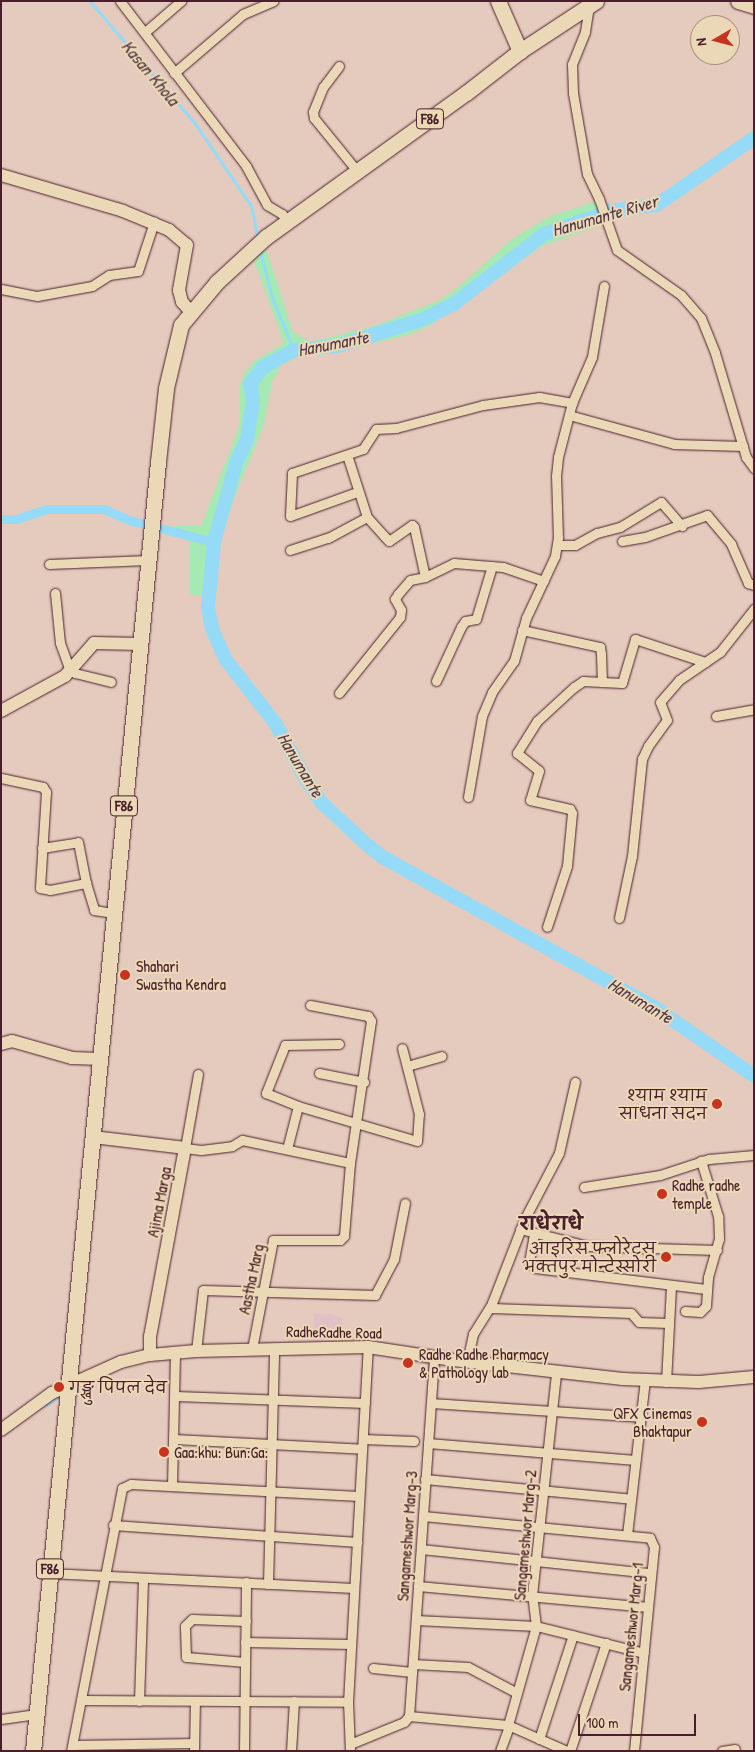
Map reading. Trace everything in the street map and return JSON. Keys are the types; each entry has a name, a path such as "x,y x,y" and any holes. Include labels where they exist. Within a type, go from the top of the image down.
{"main road":[{"path":"498,1 520,50"},
{"path":"738,1 754,6"},
{"name":"F86","path":"33,1751 139,644 168,379 181,325 190,311 266,237 520,50 592,4"},
{"path":"1,175 154,222 187,246 178,290 182,302 190,311"},
{"path":"2,708 46,689 71,670 96,642 139,644"},
{"path":"1,1044 12,1041 72,1058 100,1059"},
{"name":"Ajima Marga","path":"93,1137 186,1148 150,1336 150,1355"},
{"name":"RadheRadhe Road","path":"1,1430 52,1393 121,1362 150,1355 196,1351 368,1346 434,1358 556,1373 666,1382 725,1381 754,1377"}],"street":[{"path":"120,1 246,166 267,205 282,214 287,221"},
{"path":"145,32 181,1"},
{"path":"174,72 243,14 273,1"},
{"path":"592,4 585,32 572,64 573,93 582,158 608,227 621,254 681,294 701,318 709,335 743,446 754,468"},
{"path":"339,66 323,87 313,112 314,118 357,171"},
{"path":"1,289 38,296 92,286 109,275 138,272 154,222"},
{"path":"468,796 482,716 492,692 514,661 522,630 558,545 556,476 572,403 592,357 604,286"},
{"path":"357,492 290,516 292,473 363,449 376,429 396,428 483,405 539,398 572,403"},
{"path":"569,415 674,444 743,446"},
{"path":"346,455 367,517 389,541 412,525 418,537 425,577"},
{"path":"558,545 575,545 597,533 620,527 661,502 682,526"},
{"path":"622,541 682,526 707,516 731,544 748,583 754,585"},
{"path":"290,550 328,538 367,517"},
{"path":"49,564 148,560"},
{"path":"340,693 400,617 402,610 395,599 410,580 425,577 454,563 492,566 544,581"},
{"path":"436,681 461,627 465,621 476,619 492,566"},
{"path":"56,593 60,647 71,670 111,682"},
{"path":"619,918 632,856 642,759 667,720 660,702 679,680 720,652 754,609"},
{"path":"522,630 600,647 602,682"},
{"path":"547,927 567,866 572,813 570,809 530,800 539,771 517,753 537,721 583,681 622,683 635,639 706,662"},
{"path":"716,716 754,709"},
{"path":"1,778 43,787 46,792 40,879 43,891 86,883"},
{"path":"42,848 78,842 86,883 94,910 114,913"},
{"path":"198,1074 186,1148 201,1150 232,1146 242,1140 350,1163 355,1122 364,1082 369,1018 310,1005"},
{"path":"340,1044 285,1045 266,1093 298,1106 417,1141 418,1114 402,1048"},
{"path":"407,1066 442,1056"},
{"path":"319,1073 364,1082"},
{"path":"467,1362 473,1334 492,1303 520,1229 559,1153 575,1082"},
{"path":"286,1149 298,1106"},
{"path":"584,1187 660,1175 702,1161 754,1155"},
{"path":"684,1311 703,1310 707,1301 706,1289 717,1250 718,1216 702,1161"},
{"name":"Aastha Marg","path":"252,1349 273,1240 340,1240 344,1236 350,1163"},
{"path":"196,1351 204,1290 262,1294 375,1295 394,1259 405,1203"},
{"path":"520,1229 587,1246 717,1250"},
{"path":"534,1234 529,1261 535,1268 706,1289"},
{"path":"666,1382 671,1285"},
{"path":"492,1303 492,1308 631,1313 639,1322 669,1324"},
{"path":"368,1346 348,1702 350,1748 404,1722 409,1716 508,1725 569,1751 606,1644"},
{"path":"268,1584 274,1348"},
{"path":"172,1486 176,1396 175,1353"},
{"name":"Sangameshwor Marg-3","path":"409,1716 434,1358"},
{"name":"Sangameshwor Marg-2","path":"500,1751 536,1626 532,1596 556,1373"},
{"path":"423,1516 627,1535 645,1380"},
{"path":"176,1396 365,1403"},
{"path":"431,1403 640,1417"},
{"path":"174,1439 362,1449"},
{"path":"363,1439 414,1441"},
{"path":"428,1443 636,1460"},
{"path":"425,1479 543,1492 631,1499"},
{"path":"195,1701 194,1747 72,1748 113,1525 122,1488 131,1484 270,1493 359,1496"},
{"path":"113,1525 357,1542"},
{"name":"Sangameshwor Marg-1","path":"627,1535 650,1538 654,1547 634,1751"},
{"path":"420,1549 652,1573"},
{"path":"49,1573 354,1588"},
{"path":"138,1701 143,1578"},
{"path":"244,1751 246,1582"},
{"path":"418,1586 648,1607"},
{"path":"245,1662 186,1658 185,1626 192,1619 246,1621"},
{"path":"416,1620 536,1626 644,1654"},
{"path":"539,1739 573,1635"},
{"path":"245,1642 351,1644"},
{"path":"373,1668 468,1667 517,1693"},
{"path":"81,1700 348,1702"},
{"path":"291,1751 294,1702"},
{"path":"1,1719 37,1714"},
{"path":"722,1751 735,1749"}],"shaded area":[{"path":"314,1314 332,1314 342,1318 344,1333 332,1340 313,1341"}],"green space":[{"path":"597,201 604,224 542,246 431,325 408,335 326,354 298,357 281,365 272,382 264,424 225,521 217,553 215,596 190,595 190,542 187,536 174,536 177,526 201,526 240,422 240,386 244,374 254,361 284,343 254,260 266,249 293,332 311,342 374,326 440,300 456,289 512,239 551,216"}],"waterway":[{"name":"Kasan Khola","path":"90,1 195,123 252,207 258,237"},
{"name":"Hanumante","path":"754,138 657,205 610,211 544,234 454,304 421,320 337,346 294,350 263,367 250,384 253,400 247,440 236,463 214,542 208,608 212,629 226,660 275,723 307,781 322,803 366,844 384,858 657,1009 754,1076"},
{"path":"260,250 273,299 294,350"},
{"path":"1,519 16,519 46,509 104,509 129,520 214,542"},
{"path":"45,1406 61,1395"}],"place":[{"name":"Shahari Swastha Kendra","path":"125,975"},
{"name":"श्याम श्याम साधना सदन","path":"717,1104"},
{"name":"Radhe radhe temple","path":"662,1194"},
{"name":"आइरिस फ्लोरेट्स भक्तपुर मोन्टेस्सोरी","path":"666,1257"},
{"name":"Radhe Radhe Pharmacy & Pathology lab","path":"408,1363"},
{"name":"गङ्खु पिपल देव","path":"59,1387"},
{"name":"QFX Cinemas Bhaktapur","path":"702,1422"},
{"name":"Gaa:khu: Bun:Ga:","path":"164,1452"}],"district":[{"name":"राधेराधे","path":"551,1224"}],"water label":[{"name":"Hanumante River","path":"605,216"}]}
